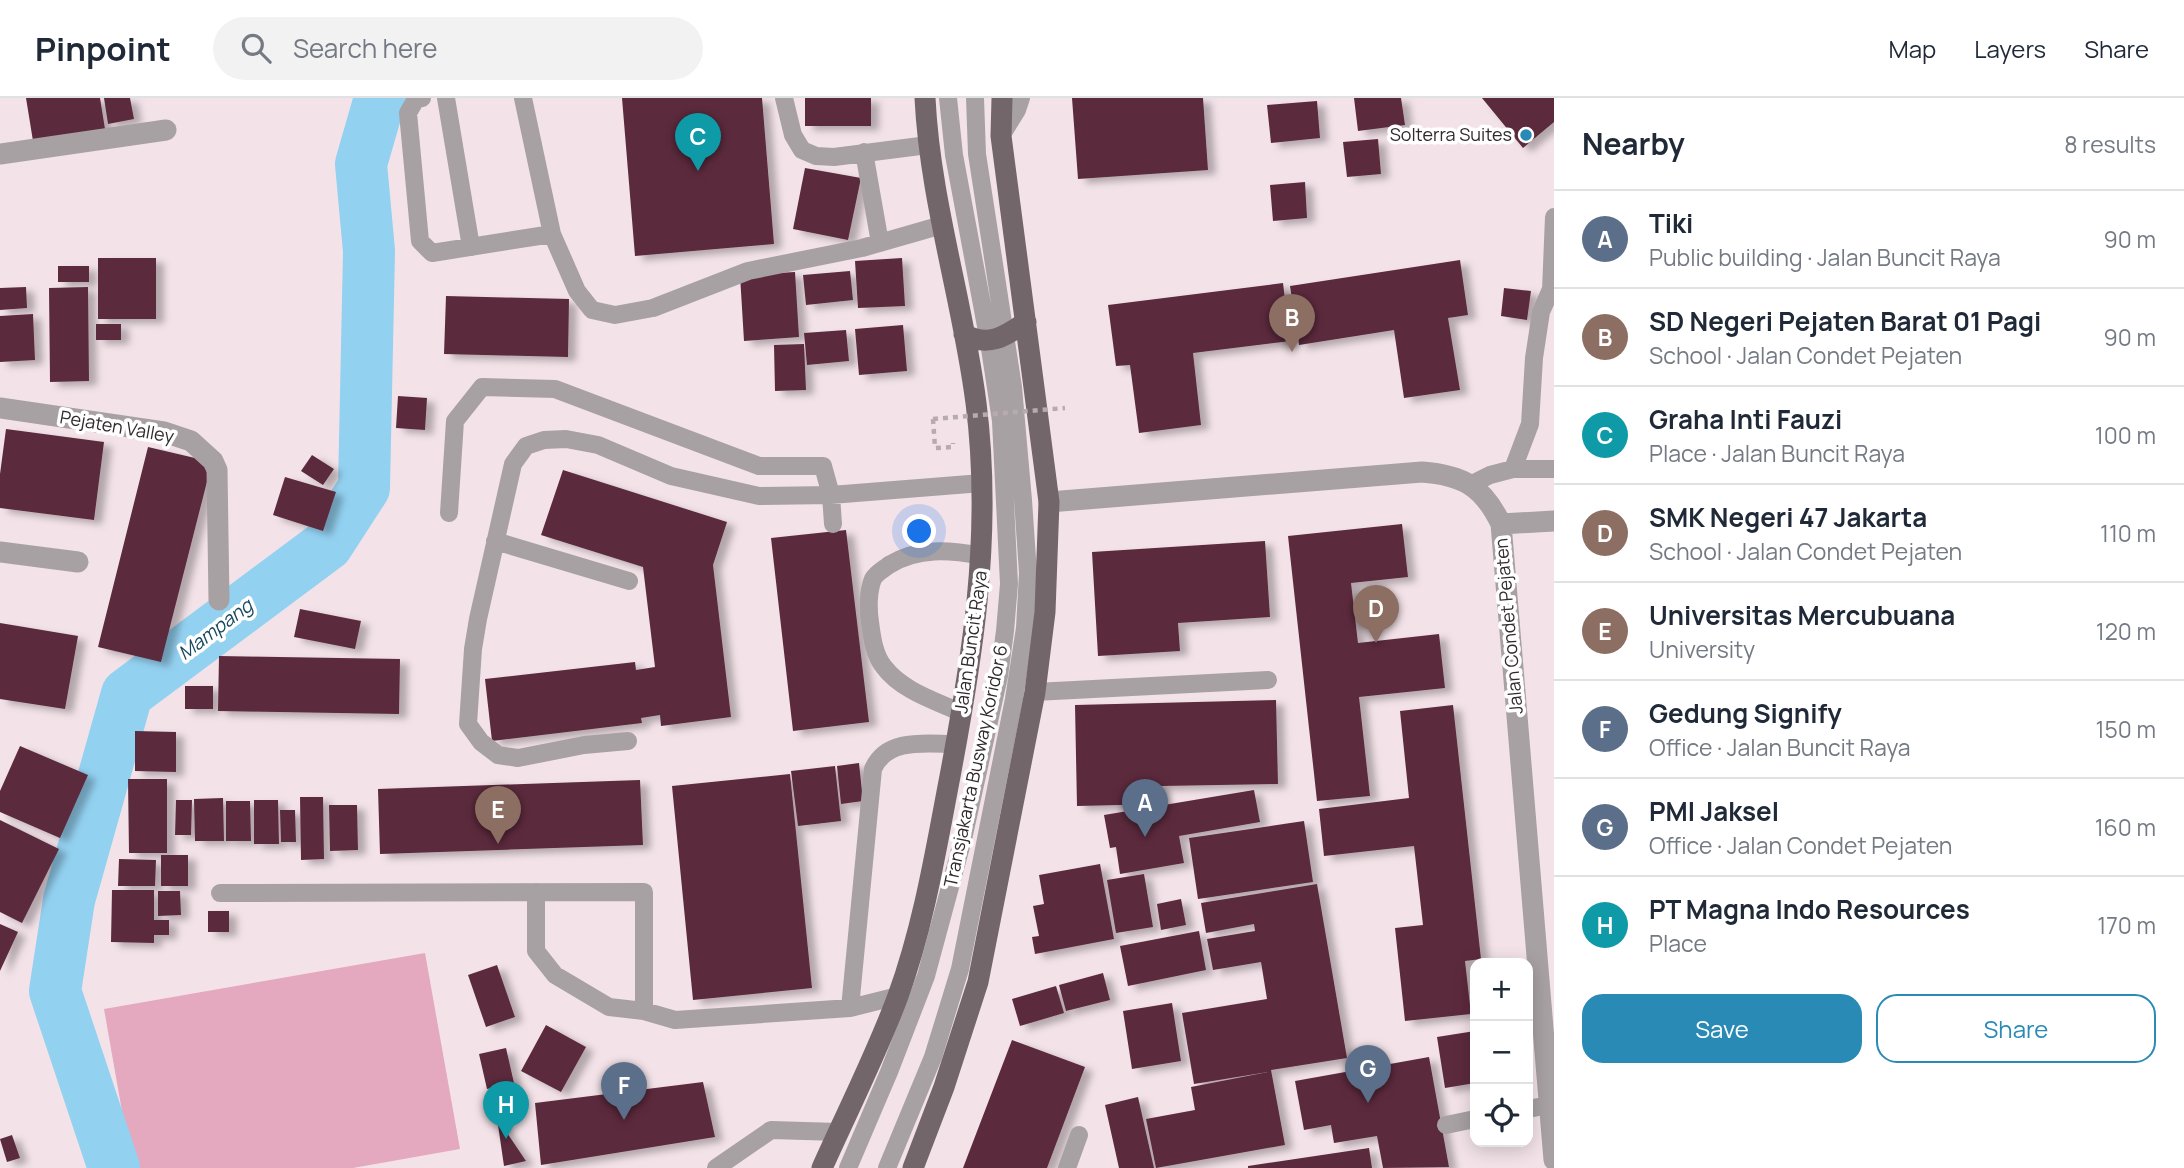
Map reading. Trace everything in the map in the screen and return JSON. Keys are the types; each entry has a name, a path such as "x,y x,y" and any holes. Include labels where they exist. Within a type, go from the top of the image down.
{"main road":[{"name":"Jalan Buncit Raya","path":"822,1168 898,996 928,891 962,713 977,614 982,556 982,484 976,404 928,145 926,98"},
{"path":"913,1168 944,1087 978,982 1035,692 1045,612 1049,502 1001,136 1002,98"},
{"path":"964,334 973,340 997,339 1026,322"}],"street":[{"path":"0,154 166,131"},
{"name":"Pejaten Valley","path":"0,408 164,432 191,441 198,447 213,461 219,480 219,600"},
{"name":"Jalan Condet Pejaten","path":"1049,502 1422,472 1449,474 1470,485 1493,509 1501,524 1554,1160"},
{"path":"1501,524 1554,521"},
{"path":"0,552 78,562"}],"lane":[{"path":"422,98 416,99 408,113 420,241 432,253 552,234"},
{"path":"446,98 471,247"},
{"path":"523,98 552,234 576,291 592,310 615,315 653,309 748,271 880,243 943,225"},
{"path":"784,98 793,135 802,150 816,156 834,157 928,145"},
{"name":"Transjakarta Busway Koridor 6","path":"887,1168 933,1057 960,969 1014,699 1025,628 1028,573 1013,387 997,339 954,155 948,98"},
{"name":"Transjakarta Busway Koridor 6","path":"848,1168 926,976 962,839 999,676 1005,631 1008,571 997,339 977,154 975,98"},
{"path":"1001,136 1021,98"},
{"path":"864,152 880,243"},
{"path":"1514,469 1530,424 1541,312 1552,286 1554,217"},
{"path":"449,513 455,421 482,387 555,389 760,466 823,466 831,495 833,524"},
{"path":"628,741 584,745 518,758 498,755 481,742 468,724 473,649 495,541 513,464 526,446 544,440 566,439 598,445 671,476 758,496 831,495 982,484"},
{"path":"1470,485 1490,475 1514,469 1554,469"},
{"path":"495,541 629,581"},
{"path":"962,713 916,692 894,678 882,666 875,651 869,599 873,579 881,570 911,554 952,550 982,556"},
{"path":"1035,692 1268,680"},
{"path":"850,1008 873,769 877,758 892,748 911,744 956,744"},
{"path":"536,892 536,951 555,975 609,1007 675,1020 850,1008 898,996"},
{"path":"220,893 644,892 644,1012"},
{"path":"1533,1108 1549,1105"},
{"path":"1446,1125 1470,1120"},
{"path":"716,1168 771,1130 838,1132"},
{"path":"1067,1168 1079,1135"}],"path":[{"path":"951,426 949,405 976,404"},
{"path":"952,436 953,447 935,448 933,419 1065,408"}],"shaded area":[{"path":"425,953 460,1149 353,1168 132,1168 104,1009"}],"building":[{"path":"26,98 100,98 105,129 33,141"},
{"path":"104,98 130,98 134,119 108,124"},
{"path":"622,98 762,98 774,244 635,256"},
{"path":"805,98 871,98 871,126 805,126"},
{"path":"1072,98 1203,98 1208,170 1078,179"},
{"path":"1354,98 1401,98 1405,125 1358,131"},
{"name":"Solterra Suites","path":"1482,98 1554,98 1554,122 1523,148"},
{"path":"1317,101 1320,138 1271,143 1267,105"},
{"path":"1378,139 1381,174 1347,177 1343,142"},
{"path":"805,168 861,178 848,240 793,229"},
{"path":"1305,182 1307,218 1273,221 1270,185"},
{"path":"98,258 156,258 156,319 98,319"},
{"path":"902,258 905,306 858,308 855,261"},
{"path":"1460,260 1468,315 1448,318 1460,390 1404,398 1394,330 1299,345 1290,286"},
{"path":"58,266 89,266 89,282 58,282"},
{"path":"850,271 853,300 806,305 803,275"},
{"path":"795,272 799,337 744,341 740,275"},
{"path":"1283,283 1290,341 1193,353 1201,425 1139,433 1130,365 1116,366 1108,305"},
{"path":"26,287 27,308 0,310 0,288"},
{"path":"88,287 89,381 50,382 49,288"},
{"path":"1504,288 1531,291 1527,320 1501,316"},
{"path":"446,296 569,299 568,357 444,354"},
{"path":"33,314 35,360 0,362 0,316"},
{"path":"96,324 121,324 121,340 96,340"},
{"path":"903,325 907,371 859,375 855,329"},
{"path":"846,330 849,361 807,365 804,333"},
{"path":"804,344 806,390 775,391 774,345"},
{"path":"398,396 427,398 425,430 396,428"},
{"path":"6,429 104,442 94,520 0,508 0,474"},
{"path":"148,447 212,462 161,662 98,647"},
{"path":"312,455 334,469 323,485 301,471"},
{"path":"563,470 727,522 713,565 731,717 661,726 660,715 641,718 642,723 492,741 485,679 635,662 636,670 655,667 643,567 541,535"},
{"path":"285,477 336,492 323,531 273,515"},
{"path":"1402,524 1408,577 1351,583 1358,643 1439,634 1445,688 1359,697 1370,796 1317,801 1288,536"},
{"path":"846,530 869,722 793,731 771,538"},
{"path":"1265,541 1270,617 1178,623 1180,651 1098,656 1092,552"},
{"path":"300,609 361,621 355,649 294,637"},
{"path":"0,623 78,636 65,709 0,699"},
{"path":"219,656 400,659 399,714 218,711"},
{"path":"185,686 213,686 213,709 185,709"},
{"path":"1276,700 1278,784 1161,786 1162,804 1077,806 1075,705"},
{"path":"1453,705 1481,958 1465,961 1470,1014 1405,1021 1395,928 1423,925 1414,846 1324,856 1319,809 1409,798 1400,711"},
{"path":"135,731 176,732 176,772 135,771"},
{"path":"20,746 88,775 60,838 0,812 0,791"},
{"path":"859,763 863,801 841,804 837,766"},
{"path":"835,766 841,821 798,826 791,771"},
{"path":"790,774 812,988 693,1000 672,786"},
{"path":"128,779 167,779 167,853 129,853"},
{"path":"640,780 643,845 380,854 378,789"},
{"path":"1254,790 1260,822 1179,836 1184,863 1120,874 1116,847 1110,848 1104,815"},
{"path":"300,797 323,797 324,859 301,860"},
{"path":"223,798 224,841 195,841 194,799"},
{"path":"176,800 192,800 191,835 175,835"},
{"path":"254,800 278,800 279,844 254,844"},
{"path":"226,801 250,801 251,841 226,841"},
{"path":"329,805 357,805 358,850 330,851"},
{"path":"280,810 295,810 296,842 281,842"},
{"path":"0,820 59,849 22,923 0,912"},
{"path":"1304,821 1313,882 1198,899 1189,838"},
{"path":"161,855 188,855 188,886 161,886"},
{"path":"119,859 156,860 155,886 118,886"},
{"path":"1100,864 1114,939 1035,954 1032,937 1039,936 1033,906 1044,904 1039,875"},
{"path":"1144,874 1153,927 1116,933 1107,880"},
{"path":"1317,884 1347,1058 1271,1070 1285,1145 1156,1168 1146,1119 1195,1110 1191,1087 1268,1072 1194,1084 1182,1013 1267,999 1261,962 1213,970 1207,939 1255,931 1254,924 1206,933 1201,903"},
{"path":"112,890 154,890 154,920 169,920 169,935 154,935 154,943 111,942"},
{"path":"158,891 180,891 181,915 158,916"},
{"path":"1181,899 1186,925 1161,930 1157,904"},
{"path":"208,911 229,911 229,932 208,932"},
{"path":"0,924 18,932 0,971"},
{"path":"1199,931 1206,970 1128,986 1120,946"},
{"path":"497,965 515,1017 486,1027 468,975"},
{"path":"1103,973 1110,1000 1066,1011 1059,985"},
{"path":"1056,986 1064,1013 1020,1026 1012,999"},
{"path":"1172,1003 1181,1061 1132,1069 1123,1011"},
{"path":"546,1025 586,1047 561,1092 521,1071"},
{"path":"1470,1032 1470,1084 1445,1088 1437,1037"},
{"path":"1012,1040 1085,1067 1047,1168 963,1168"},
{"path":"506,1048 514,1083 487,1089 479,1054"},
{"path":"1429,1057 1449,1167 1383,1168 1377,1136 1334,1143 1331,1125 1304,1130 1295,1081"},
{"path":"703,1082 715,1137 541,1165 535,1103"},
{"path":"1138,1097 1154,1168 1119,1168 1105,1105"},
{"path":"497,1118 526,1161 504,1166"},
{"path":"12,1135 20,1158 7,1162 0,1139"},
{"path":"1369,1148 1372,1168 1248,1168 1248,1166"}],"waterway":[{"name":"Mampang","path":"114,1168 55,991 69,900 127,694 327,545 364,488 369,251 361,164 380,98"}],"place":[{"name":"Solterra Suites","path":"1526,135"},
{"name":"Graha Inti Fauzi","path":"698,171"},
{"name":"SD Negeri Pejaten Barat 01 Pagi","path":"1292,352"},
{"name":"SMK Negeri 47 Jakarta","path":"1376,643"},
{"name":"Tiki","path":"1145,837"},
{"name":"Universitas Mercubuana","path":"498,844"},
{"name":"PMI Jaksel","path":"1368,1103"},
{"name":"Gedung Signify","path":"624,1120"},
{"name":"PT Magna Indo Resources","path":"506,1139"}]}
